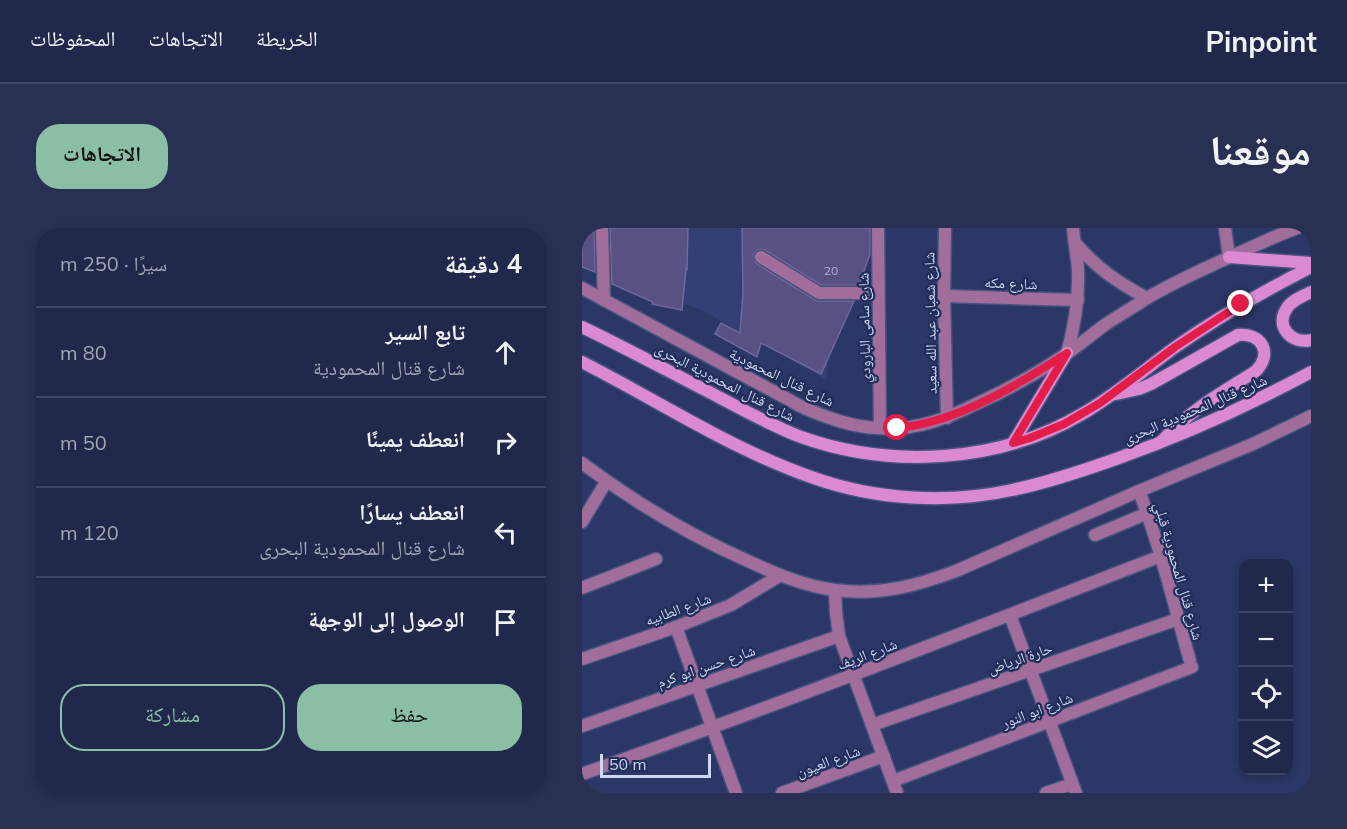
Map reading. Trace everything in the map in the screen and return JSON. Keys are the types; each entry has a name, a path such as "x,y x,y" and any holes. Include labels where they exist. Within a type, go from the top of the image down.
{"main road":[{"path":"1229,257 1311,265"},
{"name":"شارع قنال المحمودية البحرى","path":"582,327 768,422 801,436 835,447 870,453 906,457 942,456 1013,443 1064,424 1113,395 1175,347 1208,325 1311,265"},
{"path":"1311,291 1289,305 1283,317 1283,324 1289,335 1301,341 1311,340"},
{"path":"1113,395 1150,384 1238,335 1246,334 1260,342 1264,349 1262,365 1202,404 1173,428 1161,443"},
{"path":"1013,443 1067,353"},
{"name":"شارع قنال المحمودية البحرى","path":"582,362 726,440 785,468 848,488 912,497 978,495 1010,491 1071,474 1161,443 1214,421 1311,372"}],"street":[{"path":"602,228 604,300"},
{"name":"شارع سامى البارودي","path":"878,228 880,428"},
{"name":"شارع شعبان عبد الله سعيد","path":"945,228 947,418"},
{"path":"1067,353 1078,300 1078,271 1073,228"},
{"path":"1226,228 1229,257"},
{"name":"شارع قنال المحمودية","path":"582,288 804,408 837,421 867,427 914,427 947,418 996,395 1044,368 1147,298 1229,257 1297,228"},
{"path":"1074,242 1107,274 1147,298"},
{"path":"761,257 819,293 878,293"},
{"name":"شارع مكه","path":"944,296 1078,300"},
{"path":"582,463 606,482 690,533 779,576 807,585 866,592 897,589 927,582 956,571 1139,490 1253,444 1311,416"},
{"path":"582,522 606,482"},
{"name":"شارع قنال المحمودية قبلي","path":"1139,490 1161,556 1191,664"},
{"path":"1095,534 1148,513"},
{"name":"شارع الريف","path":"582,774 853,676 1161,556"},
{"path":"582,588 656,560"},
{"name":"شارع الطابيه","path":"582,659 676,627 731,605 779,576"},
{"path":"835,590 839,636 895,787"},
{"path":"1010,615 1074,789 1046,793"},
{"name":"حارة الرياض","path":"872,725 1178,619"},
{"path":"676,627 736,793"},
{"name":"شارع حسن ابو كرم","path":"582,726 839,636"},
{"name":"شارع ابو النور","path":"895,787 1191,664"},
{"name":"شارع العيون","path":"782,793 884,756"}],"shaded area":[{"path":"610,228 742,228 743,300 830,304 827,380 705,312 609,270"}],"building":[{"path":"582,228 594,228 595,272 582,267"},
{"path":"610,228 688,228 687,269 682,310 652,304 653,302 612,284"},
{"path":"742,228 870,228 870,254 859,285 821,285 765,250 758,250 754,253 754,260 757,264 815,300 854,301 821,374 761,343 757,357 715,334 721,323 740,333 743,293"}],"route":[{"path":"897,428 914,427 947,418 996,395 1067,353 1013,443 1030,438 1080,416 1113,395 1175,347 1241,304"}]}
